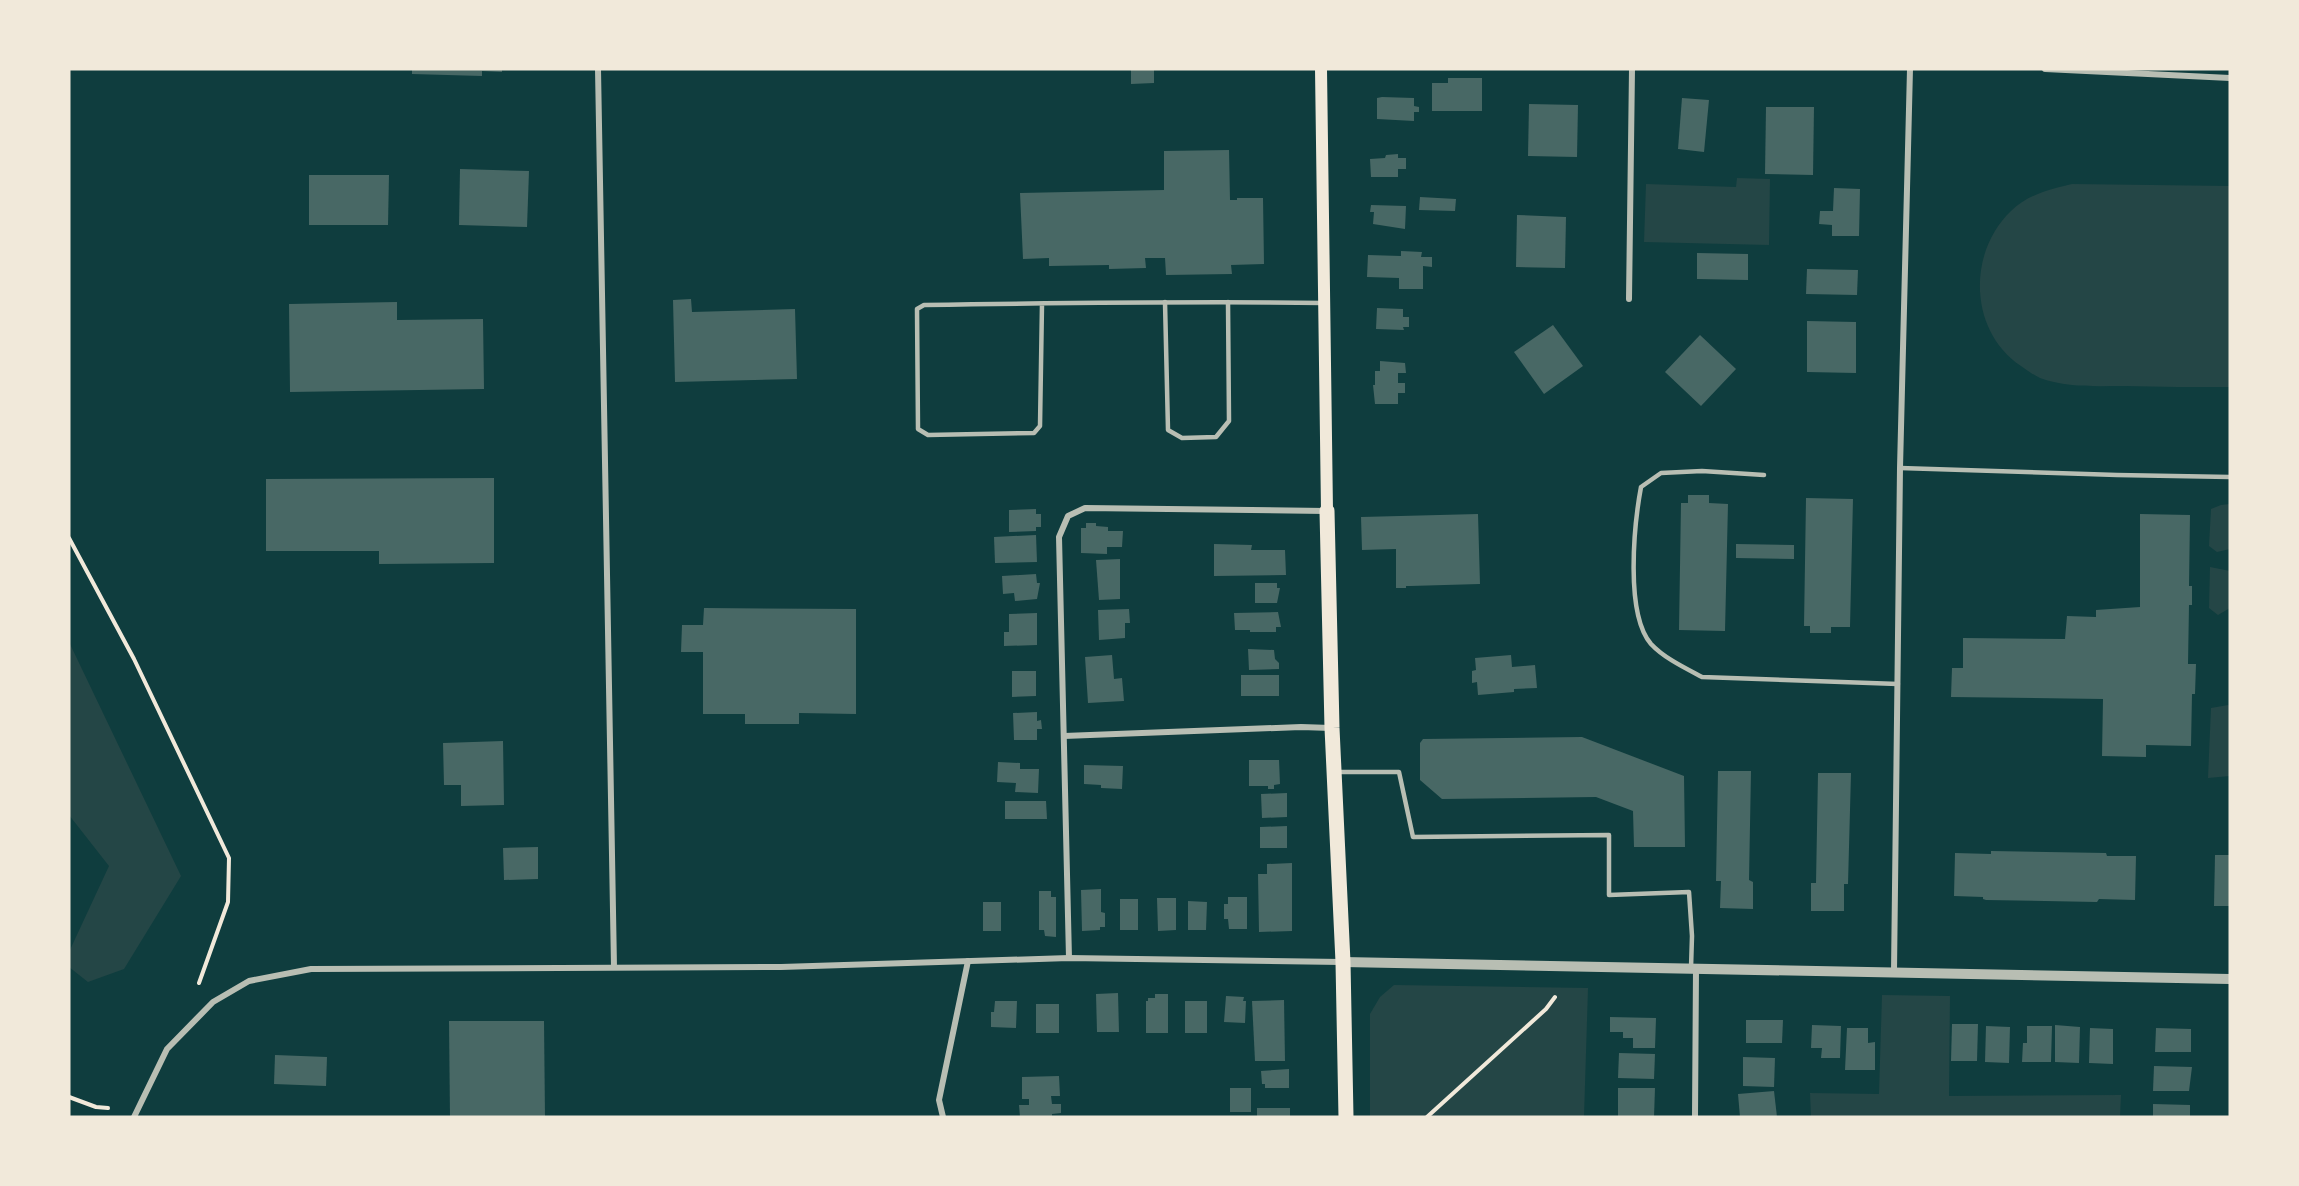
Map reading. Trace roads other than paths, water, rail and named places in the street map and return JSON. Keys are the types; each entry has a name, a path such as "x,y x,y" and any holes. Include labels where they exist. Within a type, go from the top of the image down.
{"main road":[{"path":"1321,69 1323,303 1333,772 1343,962 1346,1117"}],"street":[{"path":"598,69 614,967"},
{"path":"1629,298 1632,69"},
{"path":"1894,972 1900,468 1910,69"},
{"path":"2045,69 2230,78"},
{"path":"1069,958 1059,537 1068,516 1085,508 1327,511"},
{"path":"1064,736 1301,727 1332,728"},
{"path":"134,1117 167,1049 213,1002 249,981 312,969 781,967 1069,958 2230,979"},
{"path":"943,1117 939,1100 968,961"},
{"path":"1694,969 1695,1117"}],"lane":[{"path":"1042,304 1040,426 1034,433 928,435 918,429 917,309 924,305 1165,302 1323,303"},
{"path":"1165,302 1168,430 1182,438 1216,437 1229,422 1228,302"},
{"path":"1900,468 2230,477"},
{"path":"1764,475 1702,471 1661,473 1641,487 1634,529 1638,621 1651,644 1701,677 1898,684"},
{"path":"1333,772 1399,772 1413,837 1610,835 1609,895 1689,892 1694,969"}]}
